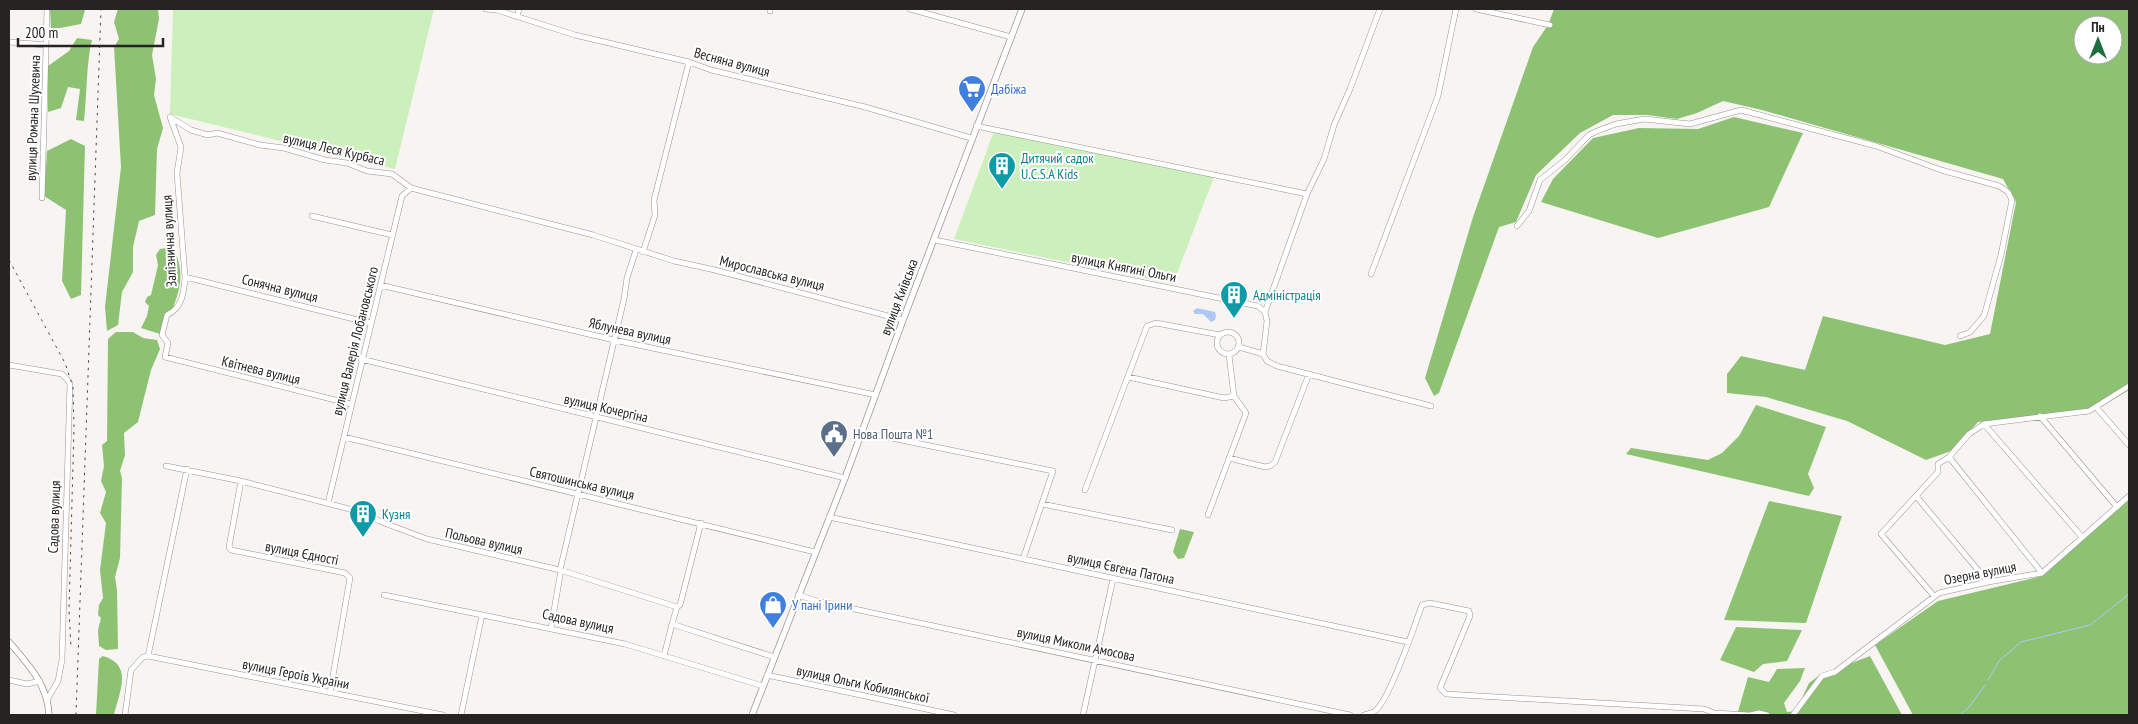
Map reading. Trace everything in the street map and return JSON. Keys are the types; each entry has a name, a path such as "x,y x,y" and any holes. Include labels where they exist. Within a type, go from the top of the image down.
{"street":[{"name":"вулиця Романа Шухевича","path":"42,198 47,9"},
{"name":"Весняна вулиця","path":"486,9 497,10 575,35 865,107 972,138"},
{"path":"518,17 519,9"},
{"path":"910,9 1011,37"},
{"name":"вулиця Київська","path":"752,715 845,478 976,126 1022,9"},
{"path":"1263,354 1267,321 1265,312 1307,194 1324,159 1334,125 1350,89 1380,9"},
{"path":"1371,274 1438,96 1456,9"},
{"path":"1476,9 1550,25"},
{"path":"9,42 46,45"},
{"path":"643,252 655,215 654,200 689,62"},
{"path":"1517,226 1529,211 1540,180 1565,160 1583,141 1597,131 1616,124 1644,119 1690,124 1741,110 1876,146 1941,170 1999,186 2008,192 2012,200 2003,246 1984,316 1970,332 1960,336"},
{"name":"вулиця Леся Курбаса","path":"170,116 191,130 208,135 217,133 260,145 284,148 325,160 347,163 368,171 392,174 411,188 593,235 636,250"},
{"name":"Залізнична вулиця","path":"165,357 168,342 162,336 167,315 174,312 180,304 185,277 177,174 181,147 170,116"},
{"path":"976,126 1307,194"},
{"name":"вулиця Валерія Лобановського","path":"328,503 361,359 402,196 411,188"},
{"path":"312,216 392,235"},
{"name":"вулиця Княгині Ольги","path":"934,240 1258,306 1265,312"},
{"path":"551,628 560,570 624,299 626,278 636,250"},
{"name":"Мирославська вулиця","path":"636,250 903,320"},
{"name":"Сонячна вулиця","path":"185,277 370,323"},
{"name":"Яблунева вулиця","path":"380,285 614,340 876,395"},
{"path":"1085,490 1145,329 1151,324 1156,323 1220,335 1227,332 1233,333 1238,339 1239,347 1235,352 1229,355 1223,354 1218,349 1216,343 1220,335"},
{"path":"1239,347 1263,354 1268,361 1277,366 1431,406"},
{"path":"1208,515 1246,413 1234,396 1229,355"},
{"name":"Квітнева вулиця","path":"165,357 351,404"},
{"name":"вулиця Кочергіна","path":"361,359 845,478"},
{"name":"Садова вулиця","path":"9,365 62,374 70,383 62,660 58,681 47,700"},
{"path":"1230,458 1265,467 1276,462 1309,374"},
{"path":"1128,377 1224,398 1234,396"},
{"path":"1934,596 1881,534 1938,472 1938,464 1949,457 1969,434 1984,424 2089,411 2129,386"},
{"path":"2096,408 2129,445"},
{"path":"2040,416 2117,507"},
{"path":"1984,424 2082,537"},
{"path":"862,432 1053,471 1023,559"},
{"name":"Святошинська вулиця","path":"344,437 815,552"},
{"path":"1949,457 2042,573 2129,496"},
{"name":"Польова вулиця","path":"166,466 241,481 365,513 379,521 427,539 560,570 677,607"},
{"path":"124,715 131,670 146,657 188,469"},
{"name":"вулиця Єдності","path":"241,481 229,547 231,550 345,573 350,578 330,693"},
{"path":"1916,496 1988,582"},
{"path":"1042,504 1172,530"},
{"name":"вулиця Євгена Патона","path":"829,517 1408,642"},
{"path":"664,656 677,607 680,605 701,523"},
{"name":"Озерна вулиця","path":"1793,715 1822,676 1835,672 1939,593 2042,573"},
{"path":"1083,715 1113,579"},
{"name":"вулиця Миколи Амосова","path":"798,594 817,601 1350,715"},
{"name":"Садова вулиця","path":"384,595 625,644 763,686"},
{"path":"1364,715 1374,712 1381,704 1422,605 1430,602 1468,611 1470,616 1440,688 1446,694 1704,709 1714,713 1749,715 1759,713 1767,715"},
{"path":"461,715 482,614"},
{"path":"672,624 774,656"},
{"path":"9,642 40,681 47,700 49,715"},
{"name":"вулиця Героїв України","path":"146,657 390,703 443,715"},
{"name":"вулиця Ольги Кобилянської","path":"767,675 954,715"},
{"path":"9,680 27,684 40,681"}],"green space":[{"path":"50,9 85,10 81,24 51,28"},
{"path":"118,9 158,9 159,19 152,55 156,79 154,95 163,128 157,149 155,215 139,221 133,247 133,272 122,292 118,325 107,331 105,307 121,167 114,47 119,39 114,22"},
{"path":"173,9 434,9 395,169 170,114"},
{"path":"1554,9 2129,9 2129,390 2089,414 1978,422 1951,451 1926,460 1847,421 1766,397 1727,393 1727,374 1741,356 1805,370 1823,316 1945,345 1990,334 2016,202 2003,179 1762,110 1723,101 1697,113 1677,119 1647,115 1613,115 1580,133 1536,175 1516,222 1499,227 1439,393 1434,396 1425,378 1473,217 1533,47 1548,25"},
{"path":"77,38 92,40 84,121 76,120 80,89 68,87 61,108 48,112 48,66 69,51"},
{"path":"1734,117 1803,133 1769,207 1658,238 1541,202 1553,179 1593,138 1639,128 1698,129"},
{"path":"994,131 1214,177 1173,284 954,239"},
{"path":"71,139 85,146 81,295 71,299 62,281 66,210 44,196 47,151"},
{"path":"173,247 180,269 179,289 164,331 160,334 141,328 147,316 149,306 145,302 147,297 151,295 158,265 156,255 160,249"},
{"path":"116,332 133,332 143,338 157,340 160,349 151,370 138,422 124,433 125,455 120,471 122,478 120,558 115,577 118,649 106,650 99,646 98,630 101,618 98,615 99,605 103,598 100,570 106,523 100,513 106,492 101,481 104,466 102,445 107,441 108,339"},
{"path":"1756,405 1826,427 1808,474 1814,488 1809,496 1626,454 1631,448 1708,460 1722,453 1739,436"},
{"path":"2129,500 2129,715 1913,715 1875,645 1938,601 2042,576"},
{"path":"1769,501 1842,516 1806,623 1724,620"},
{"path":"1180,529 1194,532 1184,558 1178,559 1173,552"},
{"path":"1736,627 1802,630 1787,661 1763,664 1754,672 1720,660"},
{"path":"103,656 113,660 119,666 121,673 121,689 114,715 96,715 99,659"},
{"path":"1870,656 1902,715 1737,715 1748,677 1769,682 1777,669 1805,668 1800,681 1784,703 1787,712 1796,711 1809,683 1820,675"}],"water":[{"path":"1197,308 1215,312 1215,320 1211,322 1203,314 1195,314 1193,311"}],"waterway":[{"path":"1988,680 1999,661 2021,642 2090,625 2129,594"},
{"path":"1960,715 1970,706 1985,685"}],"railway":[{"path":"76,715 101,9"},
{"path":"9,260 65,363 73,387 74,428 69,610 71,647"}],"place":[{"name":"Дабіжа","path":"972,113"},
{"name":"Дитячий садок U.C.S.A Kids","path":"1002,190"},
{"name":"Адміністрація","path":"1234,319"},
{"name":"Нова Пошта №1","path":"834,458"},
{"name":"Кузня","path":"363,538"},
{"name":"У пані Ірини","path":"773,629"}]}
